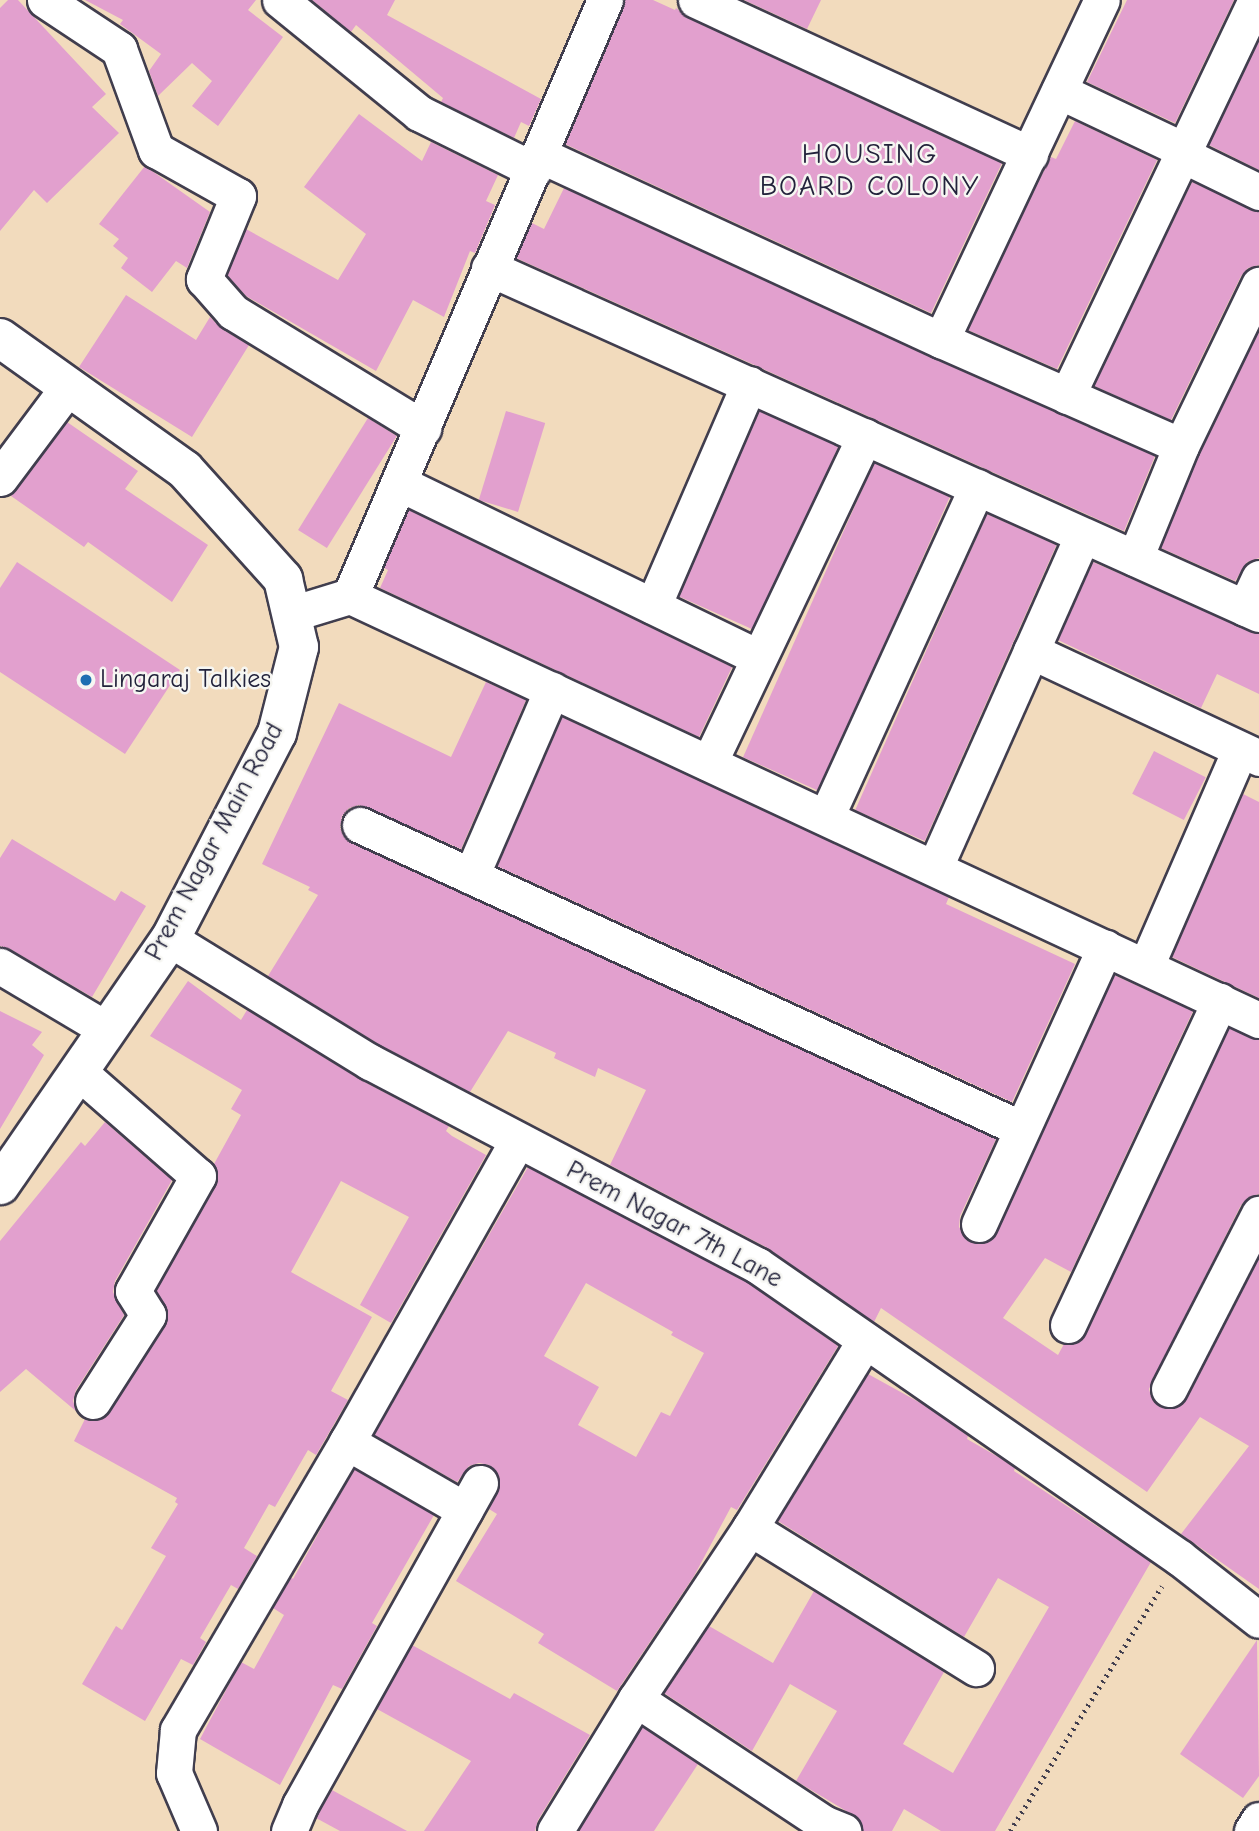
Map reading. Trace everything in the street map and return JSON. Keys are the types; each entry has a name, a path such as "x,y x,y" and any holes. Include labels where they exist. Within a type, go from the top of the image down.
{"street":[{"path":"45,0 119,49 156,150 238,196 204,279 233,312 423,428"},
{"path":"280,0 419,113 1181,446"},
{"path":"350,596 605,0"},
{"path":"696,0 1030,154"},
{"path":"941,340 1102,0"},
{"path":"1067,396 1182,152 1246,53 1256,0"},
{"path":"1059,91 1259,192"},
{"path":"489,268 977,487 1082,537 1254,600"},
{"path":"1135,558 1181,446 1259,285"},
{"name":"Prem Nagar Main Road","path":"0,338 185,470 283,579 299,648 277,733 170,939 0,1185"},
{"path":"653,606 749,384"},
{"path":"0,478 68,387"},
{"path":"709,763 864,436"},
{"path":"399,483 757,657"},
{"path":"826,817 977,487"},
{"path":"935,867 1082,537"},
{"path":"291,614 350,596 1259,1020"},
{"path":"1031,651 1249,754 1146,966"},
{"path":"471,876 552,690"},
{"path":"360,825 1022,1129"},
{"name":"Prem Nagar 7th Lane","path":"170,939 370,1062 757,1265 1180,1558 1259,1620"},
{"path":"979,1224 1105,947"},
{"path":"0,966 106,1029"},
{"path":"1068,1325 1220,1002"},
{"path":"79,1072 198,1176 133,1291 148,1315 93,1401"},
{"path":"199,1831 174,1773 178,1730 347,1443 517,1141"},
{"path":"1169,1390 1256,1228"},
{"path":"555,1831 636,1699 750,1528 865,1340"},
{"path":"289,1831 300,1805 472,1497 347,1443"},
{"path":"750,1528 976,1668"},
{"path":"636,1699 823,1822 843,1831"},
{"path":"1252,1831 1259,1820"}],"path":[{"path":"1010,1831 1180,1558"}],"building":[{"path":"8,0 18,0 106,94 92,107 119,133 47,203 34,190 0,231 0,8"},
{"path":"85,0 256,0 248,10 283,37 218,126 192,106 212,81 192,63 158,96 149,71 161,54 120,24 123,20"},
{"path":"312,0 395,0 387,15 541,99 529,126 521,122 514,138 441,102 443,98 356,25 351,32"},
{"path":"625,0 653,0 675,10 676,8 688,18 1002,163 931,313 565,144"},
{"path":"744,0 821,0 807,29"},
{"path":"1127,0 1234,0 1175,123 1087,82"},
{"path":"1259,40 1259,170 1209,145"},
{"path":"359,114 422,161 431,142 498,175 486,201 495,205 475,253 470,251 444,317 413,300 376,371 246,296 227,275 246,229 338,280 366,234 304,187"},
{"path":"1075,121 1157,160 1057,369 968,330 1039,180 1051,157 1056,159"},
{"path":"145,166 210,212 187,268 176,261 152,292 121,268 128,258 113,246 119,239 99,224"},
{"path":"1192,182 1259,212 1259,265 1248,268 1241,276 1171,420 1094,386"},
{"path":"564,188 933,358 1155,456 1124,531 516,258 532,223 544,229"},
{"path":"126,295 196,340 210,317 222,329 249,345 192,437 79,367"},
{"path":"1259,331 1259,558 1247,562 1235,581 1161,548 1199,454"},
{"path":"506,411 545,423 518,512 479,500"},
{"path":"759,411 838,446 756,631 677,596"},
{"path":"368,418 397,436 327,548 298,530"},
{"path":"67,422 138,471 125,489 208,545 172,602 88,542 84,547 11,496"},
{"path":"874,463 950,497 819,791 743,757"},
{"path":"409,510 732,667 699,737 380,588 388,570 384,568"},
{"path":"987,514 1056,545 925,841 855,810"},
{"path":"17,562 180,670 125,754 0,672 0,588"},
{"path":"1093,562 1259,634 1259,694 1217,674 1201,708 1058,640"},
{"path":"486,682 526,700 461,849 359,805 349,808 342,816 340,828 344,837 996,1139 960,1216 959,1227 970,1242 982,1244 991,1240 997,1232 1114,975 1193,1011 1071,1272 1045,1258 1003,1318 1058,1355 1064,1344 1079,1342 1086,1334 1229,1028 1259,1040 1259,1194 1249,1197 1241,1205 1149,1389 1152,1399 1160,1407 1171,1409 1186,1399 1259,1258 1259,1589 1181,1534 1249,1446 1200,1417 1147,1492 881,1308 874,1322 766,1247 610,1165 646,1090 598,1068 595,1077 554,1058 556,1053 508,1031 470,1092 380,1045 268,976 318,895 308,890 310,887 262,864 339,703 451,757"},
{"path":"562,717 949,897 946,904 1075,964 1012,1102 497,866"},
{"path":"1154,751 1206,777 1184,820 1132,794"},
{"path":"1243,794 1259,802 1259,998 1172,957"},
{"path":"12,839 115,901 121,891 146,906 92,997 10,949 0,946 0,858"},
{"path":"188,981 241,1020 247,1010 361,1080 449,1126 446,1131 452,1136 486,1155 391,1323 360,1305 409,1217 341,1181 291,1272 372,1317 331,1391 348,1400 316,1455 308,1450 275,1507 269,1504 244,1548 257,1556 238,1589 231,1585 200,1638 206,1642 193,1665 181,1659 145,1721 82,1684 116,1626 122,1630 166,1556 151,1548 178,1504 175,1502 177,1498 74,1441 85,1419 102,1419 110,1412 165,1326 168,1314 156,1290 216,1186 218,1177 214,1164 241,1115 231,1109 242,1090 150,1036"},
{"path":"0,1011 42,1032 32,1045 44,1055 0,1129"},
{"path":"105,1122 172,1180 115,1281 113,1292 124,1315 76,1390 73,1401 77,1412 26,1369 0,1392 0,1241 81,1142 85,1146"},
{"path":"528,1167 747,1282 838,1346 737,1510 731,1507 694,1576 617,1691 538,1643 544,1634 456,1581 497,1514 489,1509 500,1483 497,1472 489,1465 479,1463 469,1466 457,1482 374,1435","holes":["586,1283 673,1332 671,1335 704,1353 670,1416 661,1412 636,1457 578,1425 599,1387 544,1356"]},
{"path":"868,1374 926,1406 968,1436 967,1439 1015,1468 1014,1471 1151,1562 995,1831 941,1831 904,1809 892,1831 863,1831 858,1818 796,1781 837,1711 790,1684 752,1751 664,1693 709,1626 773,1663 814,1591 944,1672 903,1744 953,1773 1049,1607 998,1578 964,1637 778,1521"},
{"path":"354,1469 434,1515 372,1623 377,1626 342,1689 333,1685 280,1785 200,1739 241,1662 254,1669 284,1615 273,1608 291,1577 293,1579"},
{"path":"1257,1640 1259,1776 1243,1798 1180,1754"},
{"path":"412,1645 510,1699 514,1693 590,1735 538,1820 535,1831 424,1831 471,1761 377,1709"},
{"path":"642,1727 698,1764 654,1831 579,1831"},
{"path":"332,1790 407,1831 340,1831 316,1818"}],"place":[{"name":"Lingaraj Talkies","path":"86,680"}],"district":[{"name":"HOUSING BOARD COLONY","path":"870,170"}]}
